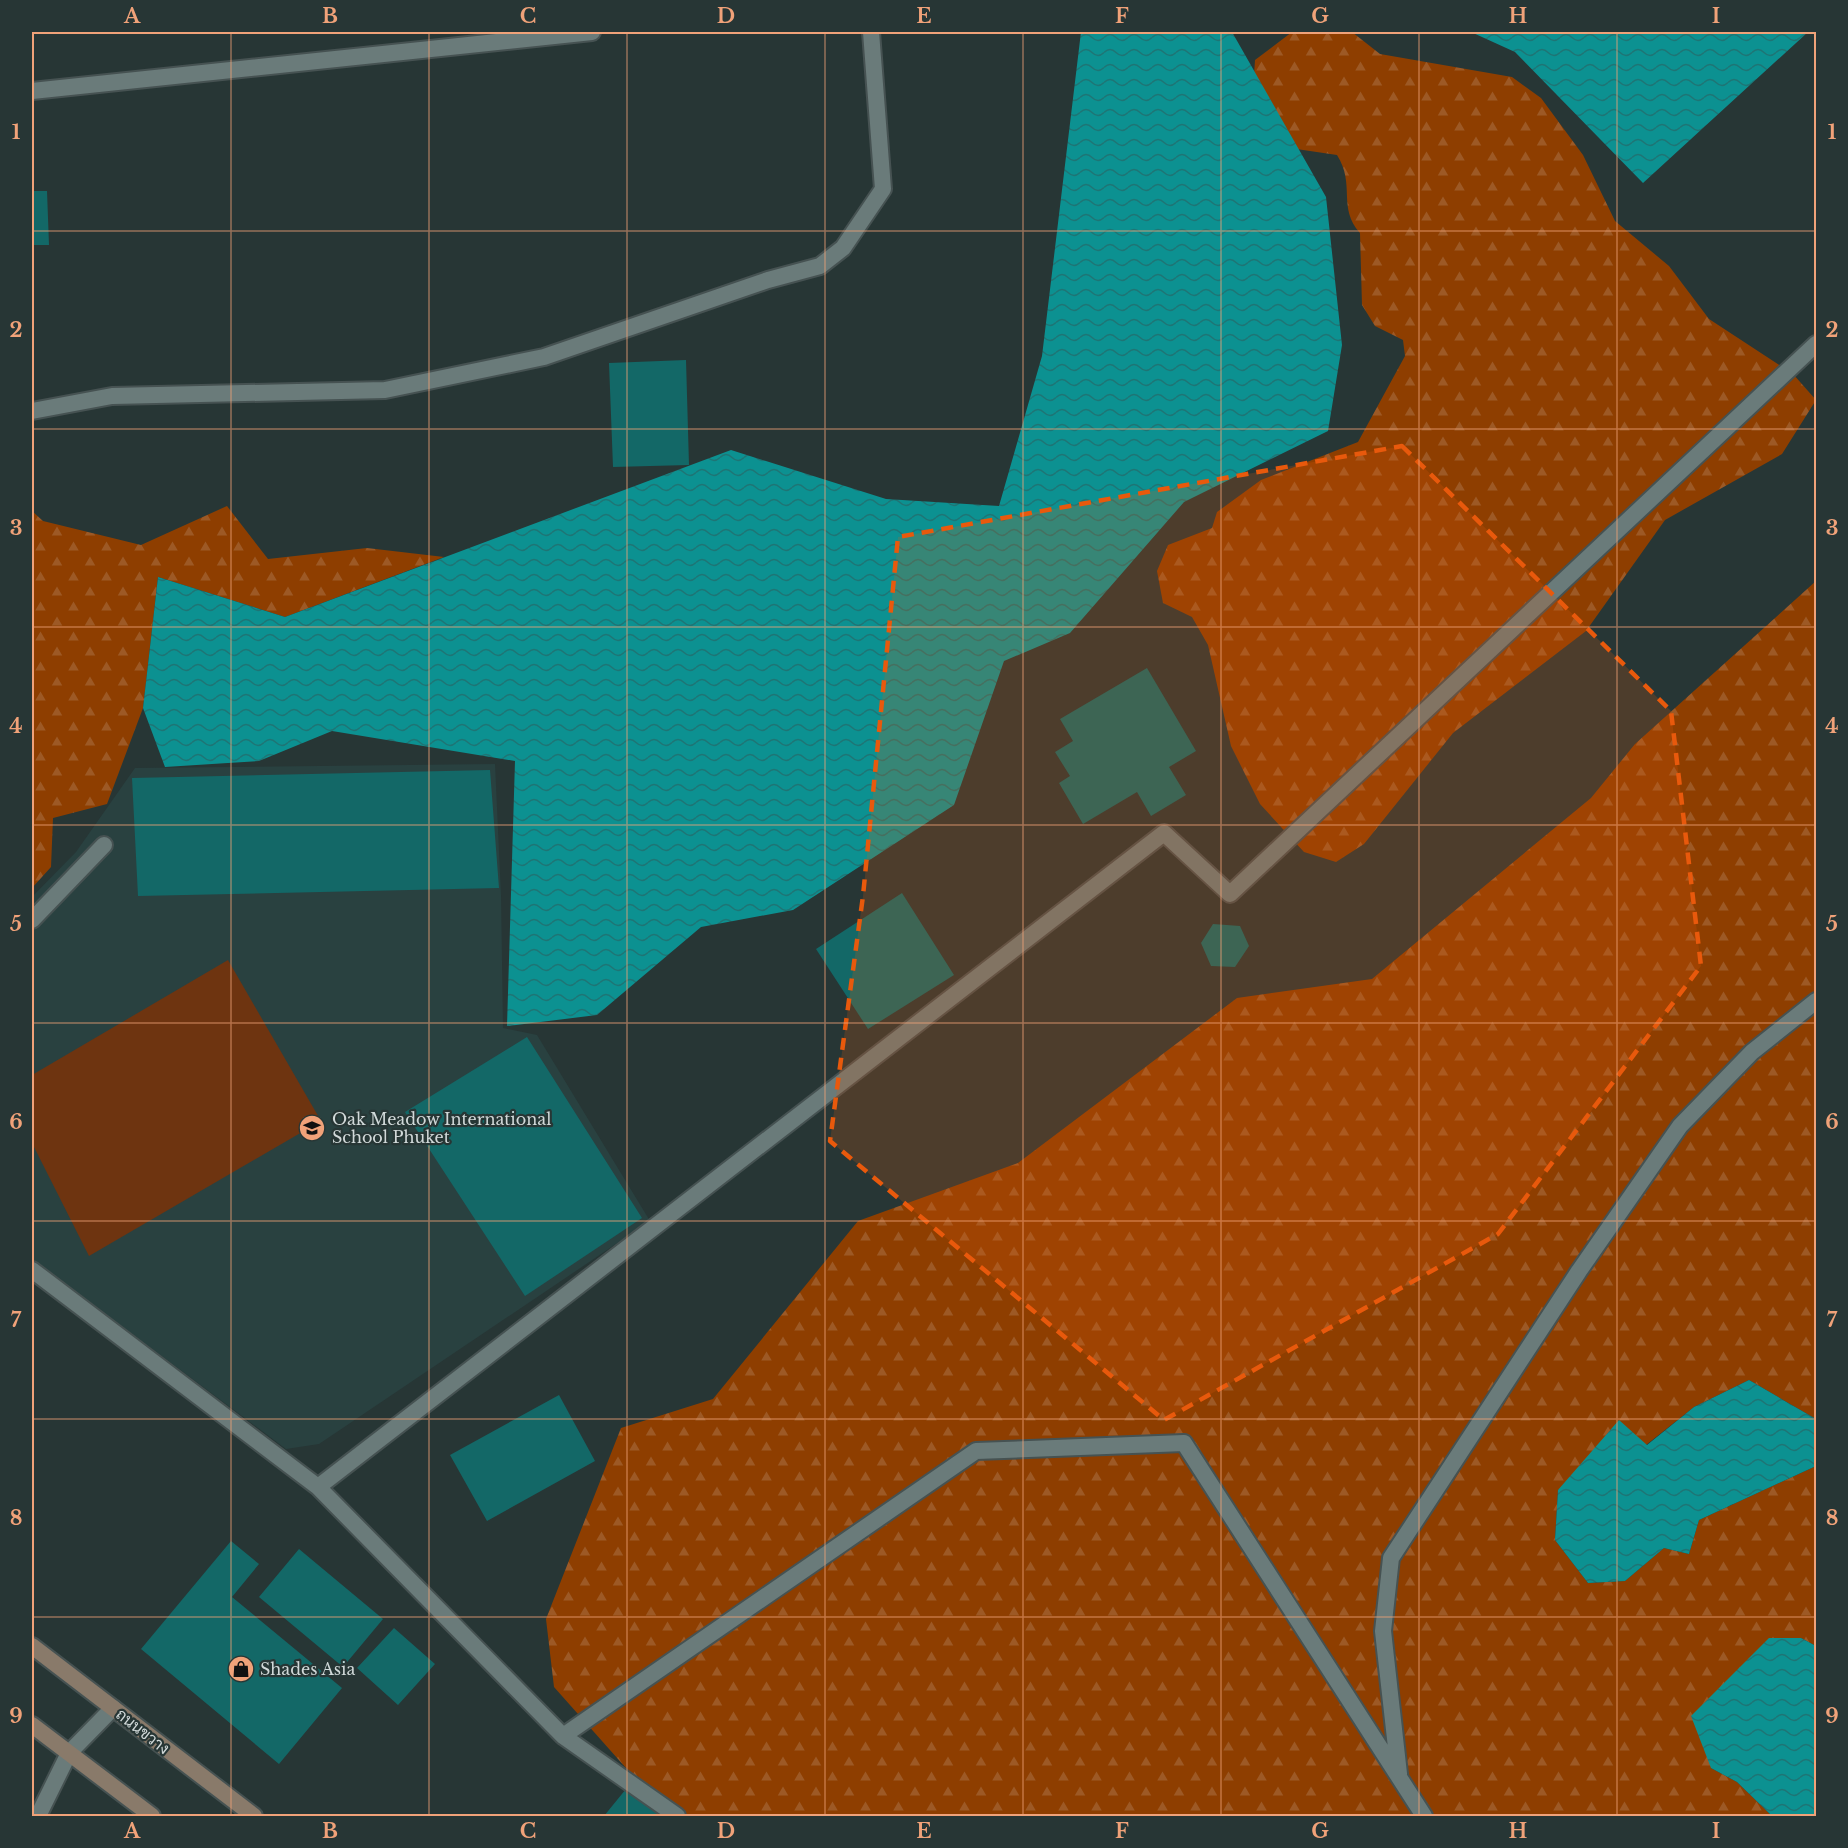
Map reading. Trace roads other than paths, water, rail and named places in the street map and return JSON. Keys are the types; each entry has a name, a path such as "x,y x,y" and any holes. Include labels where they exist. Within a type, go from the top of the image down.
{"main road":[{"name":"ถนนขวาง","path":"32,1646 254,1816"},
{"path":"32,1725 152,1816"}],"street":[{"path":"32,91 592,32"},
{"path":"32,411 112,396 385,390 544,357 768,280 820,266 843,248 883,189 872,32"},
{"path":"318,1487 1164,833 1230,894 1816,344"},
{"path":"32,920 104,845"},
{"path":"1399,1778 1383,1631 1391,1558 1579,1271 1680,1126 1752,1052 1816,1001"},
{"path":"32,1270 318,1487 563,1736 677,1816"},
{"path":"563,1736 976,1451 1184,1443 1424,1816"},
{"path":"38,1816 69,1753 113,1708"}],"water":[{"path":"1081,32 1232,32 1326,197 1342,345 1328,431 1184,502 1070,633 1004,661 954,805 793,910 701,927 597,1015 507,1026 515,761 332,731 259,761 165,767 143,708 158,577 285,617 731,450 886,499 999,506 1042,356"},
{"path":"1471,32 1808,32 1643,183 1515,52"},
{"path":"1749,1380 1816,1419 1816,1466 1699,1520 1689,1554 1664,1548 1625,1581 1588,1583 1555,1540 1558,1490 1619,1420 1647,1445 1694,1407"},
{"path":"1769,1638 1801,1638 1816,1646 1816,1816 1772,1816 1737,1782 1711,1768 1691,1716"}],"place":[{"name":"Oak Meadow International School Phuket","path":"312,1128"},
{"name":"Shades Asia","path":"241,1669"}]}
